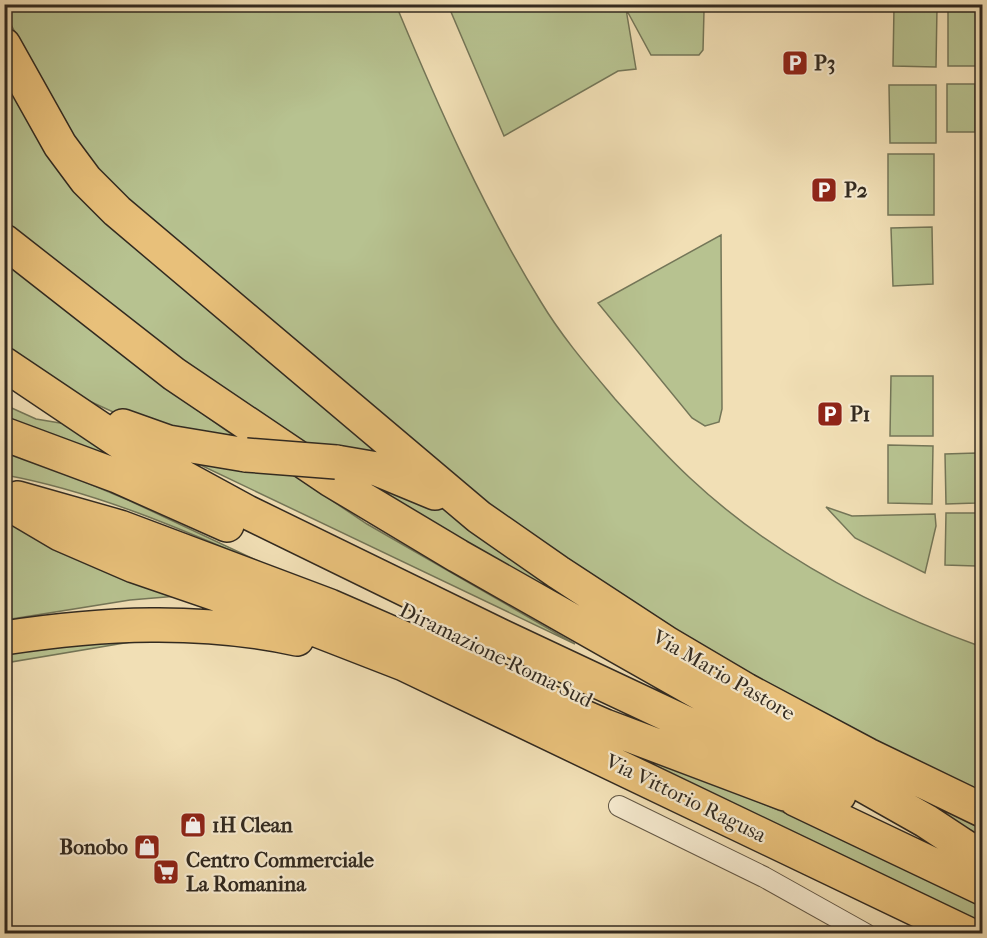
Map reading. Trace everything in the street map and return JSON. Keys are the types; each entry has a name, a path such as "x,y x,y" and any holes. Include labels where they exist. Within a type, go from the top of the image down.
{"highway":[{"path":"4,45 60,145 86,180 117,211 479,517"},
{"path":"4,241 174,374 331,480 468,561 927,821 976,871"},
{"path":"4,363 108,420 138,433 186,446 246,455 367,466 411,482 479,517"},
{"path":"4,363 126,446 247,512 976,871"},
{"name":"Diramazione Roma Sud","path":"4,434 117,476 261,540 785,794 976,871"},
{"path":"4,495 104,521 307,597 402,636 605,726 785,794"},
{"path":"4,501 66,537 134,566 283,617 404,664"},
{"name":"Via Mario Pastore","path":"479,517 612,609 707,668 878,760 982,810"},
{"path":"4,638 101,625 199,626 279,635 404,664"},
{"name":"Via Vittorio Ragusa","path":"404,664 968,933"}],"street":[{"path":"619,806 791,891 866,933"}],"green space":[{"path":"4,5 396,5 462,156 520,266 567,340 642,429 680,469 722,506 791,556 866,598 982,647 982,799 752,681 512,528 148,230 75,148 5,13"},
{"path":"448,5 693,5 704,11 703,50 699,55 651,55 626,9 636,69 618,71 504,136"},
{"path":"894,7 937,7 936,67 893,66"},
{"path":"948,9 976,9 976,66 948,66"},
{"path":"4,66 47,144 391,459 308,447 173,358 5,229"},
{"path":"947,84 975,84 975,132 947,132"},
{"path":"889,85 936,85 936,143 890,143"},
{"path":"888,154 934,154 934,215 888,215"},
{"path":"932,227 933,284 893,286 891,228"},
{"path":"721,235 722,409 719,422 705,426 692,418 598,303"},
{"path":"4,260 158,382 245,444 146,427 76,395 5,348"},
{"path":"891,376 933,376 933,436 890,436"},
{"path":"5,405 36,419 66,424 175,487 5,421"},
{"path":"888,445 933,446 932,504 888,503"},
{"path":"4,448 128,500 292,577 115,505 79,493 5,475"},
{"path":"976,453 976,503 946,504 945,454"},
{"path":"188,459 286,470 367,524 575,644"},
{"path":"359,475 419,493 982,823 982,836 798,741 365,489"},
{"path":"826,507 852,516 935,514 936,526 925,573 855,538"},
{"path":"946,513 977,513 976,566 945,565"},
{"path":"4,516 190,595 130,600 5,620"},
{"path":"78,524 800,819 982,906 982,925"},
{"path":"178,634 5,663 5,647"}],"place":[{"name":"P3","path":"795,63"},
{"name":"P2","path":"824,190"},
{"name":"P1","path":"830,414"},
{"name":"1H Clean","path":"193,825"},
{"name":"Bonobo","path":"147,847"},
{"name":"Centro Commerciale La Romanina","path":"166,872"}]}
